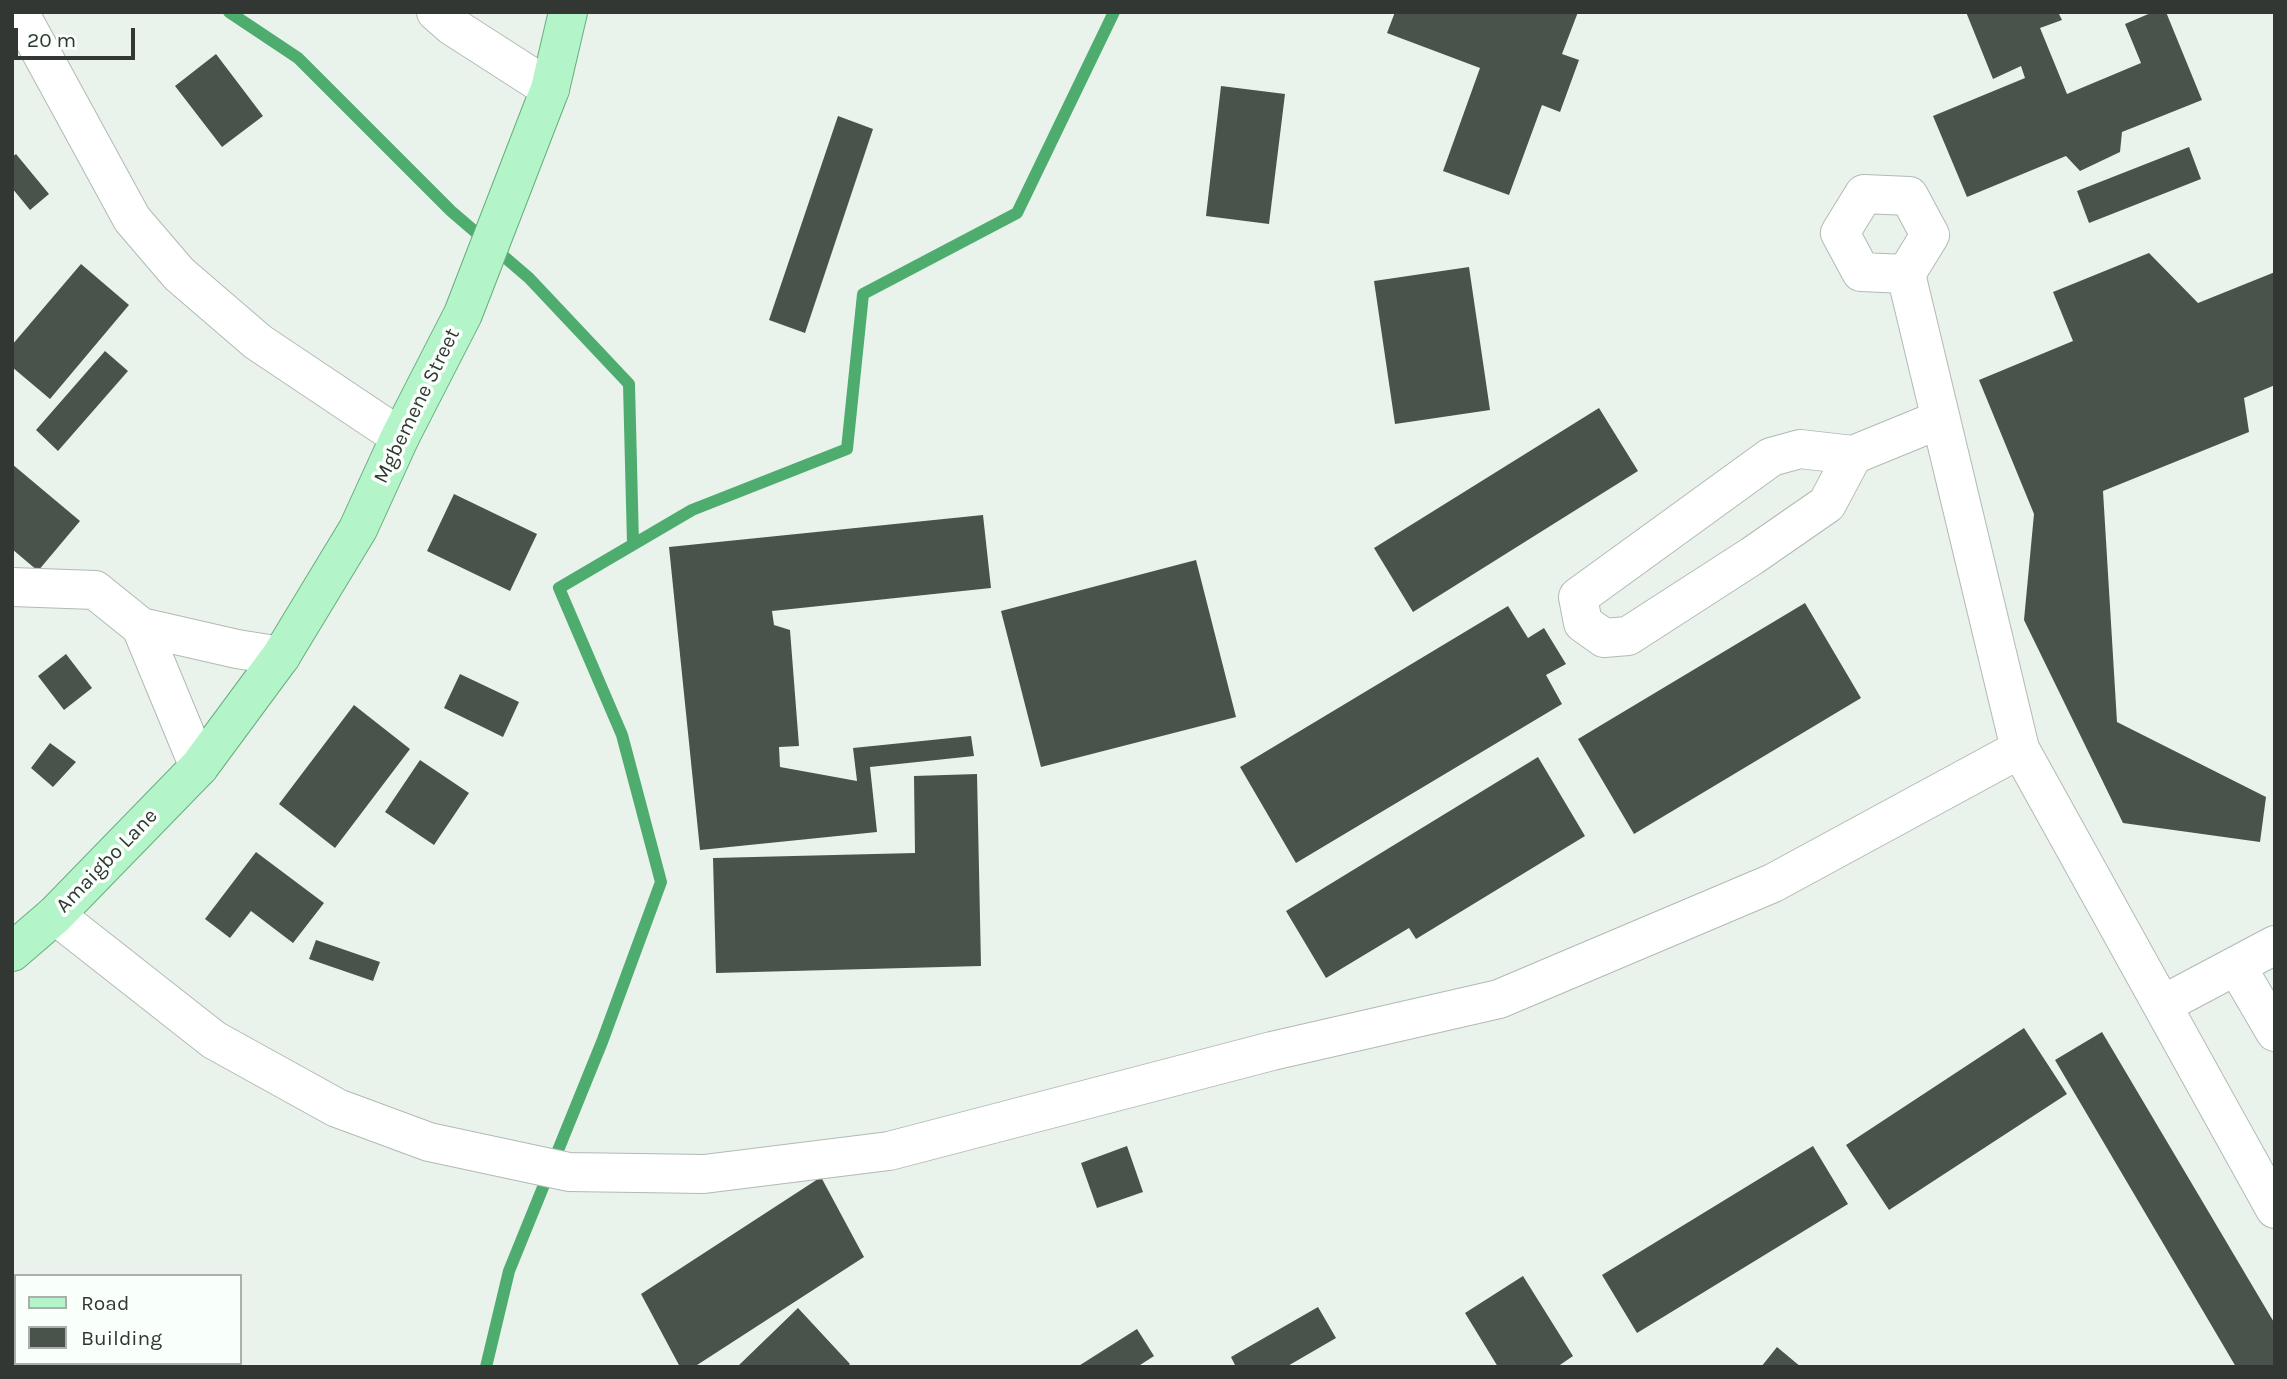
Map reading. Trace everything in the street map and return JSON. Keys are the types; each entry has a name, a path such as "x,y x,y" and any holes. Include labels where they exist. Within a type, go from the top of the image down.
{"main road":[{"name":"Mgbemene Street","path":"199,767 281,656 358,529 400,438 463,314 550,89 568,12"},
{"name":"Amaigbo Lane","path":"12,952 55,915 199,767"}],"street":[{"path":"19,12 132,219 178,274 258,342 400,438"},
{"path":"436,12 452,26 550,89"},
{"path":"1906,274 2020,749 2275,1209"},
{"path":"1853,455 1827,504 1762,550 1628,636 1604,638 1583,623 1578,597 1771,457 1800,449 1853,455 1941,419"},
{"path":"12,587 95,590 141,627 281,656"},
{"path":"141,627 199,767"},
{"path":"55,915 214,1040 337,1108 429,1142 569,1172 704,1174 889,1151 1272,1051 1499,999 1773,883 2020,749"},
{"path":"2162,1005 2275,945"},
{"path":"2237,967 2275,1032"}],"building":[{"path":"1395,12 1578,12 1562,54 1579,60 1560,112 1542,105 1509,195 1443,171 1480,68 1387,33"},
{"path":"1966,12 2058,12 2062,20 2040,28 2067,94 2141,63 2125,24 2153,12 2166,12 2202,100 2122,132 2120,152 2080,171 2066,156 1967,197 1933,116 2025,78 2021,66 1993,79"},
{"path":"216,54 263,116 222,147 175,86"},
{"path":"1221,86 1285,94 1269,224 1206,216"},
{"path":"838,116 873,129 805,333 769,320"},
{"path":"2189,147 2201,179 2089,223 2077,191"},
{"path":"16,154 49,194 30,210 12,188 12,157"},
{"path":"2149,253 2198,303 2275,272 2275,385 2244,398 2249,432 2103,491 2117,722 2266,797 2260,842 2123,823 2024,620 2034,514 1979,380 2073,341 2053,292"},
{"path":"81,264 129,305 50,399 12,367 12,345"},
{"path":"1469,267 1490,410 1395,424 1374,281"},
{"path":"105,351 128,371 58,451 36,430"},
{"path":"1599,408 1638,471 1413,612 1374,548"},
{"path":"12,464 80,521 38,571 12,549"},
{"path":"454,494 537,534 510,591 427,551"},
{"path":"983,515 991,588 772,611 774,625 790,630 799,746 779,747 780,767 857,781 853,748 971,736 974,756 870,767 877,832 700,850 669,547"},
{"path":"1196,560 1236,717 1041,767 1001,611"},
{"path":"1805,603 1861,698 1634,834 1578,739"},
{"path":"1508,606 1528,638 1544,628 1566,664 1546,675 1562,704 1296,863 1240,767"},
{"path":"66,654 92,688 64,710 38,676"},
{"path":"460,674 519,702 503,737 444,708"},
{"path":"354,705 410,749 335,848 279,804"},
{"path":"50,743 76,762 53,787 31,768"},
{"path":"1538,757 1585,836 1416,939 1409,928 1326,978 1286,911"},
{"path":"420,760 469,793 434,845 385,812"},
{"path":"977,774 981,966 716,973 713,858 915,853 914,776"},
{"path":"256,852 324,903 293,943 251,911 230,938 205,919"},
{"path":"316,940 380,962 373,981 309,959"},
{"path":"2024,1028 2067,1094 1889,1210 1846,1145"},
{"path":"2102,1032 2275,1324 2275,1367 2236,1367 2055,1060"},
{"path":"1127,1146 1143,1192 1097,1208 1081,1163"},
{"path":"1813,1146 1848,1204 1637,1333 1602,1275"},
{"path":"821,1177 864,1257 694,1367 680,1367 641,1294"},
{"path":"1523,1276 1573,1356 1557,1367 1498,1367 1465,1313"},
{"path":"1318,1307 1336,1338 1286,1367 1236,1367 1231,1357"},
{"path":"798,1308 850,1364 847,1367 737,1367"},
{"path":"1137,1329 1154,1356 1137,1367 1077,1367"},
{"path":"1777,1347 1801,1367 1761,1367"}],"waterway":[{"path":"229,12 298,58 451,211 529,278 629,384 633,544"},
{"path":"486,1367 509,1271 602,1042 661,882 622,735 559,588 692,510 847,449 863,294 1017,213 1114,12"}]}
